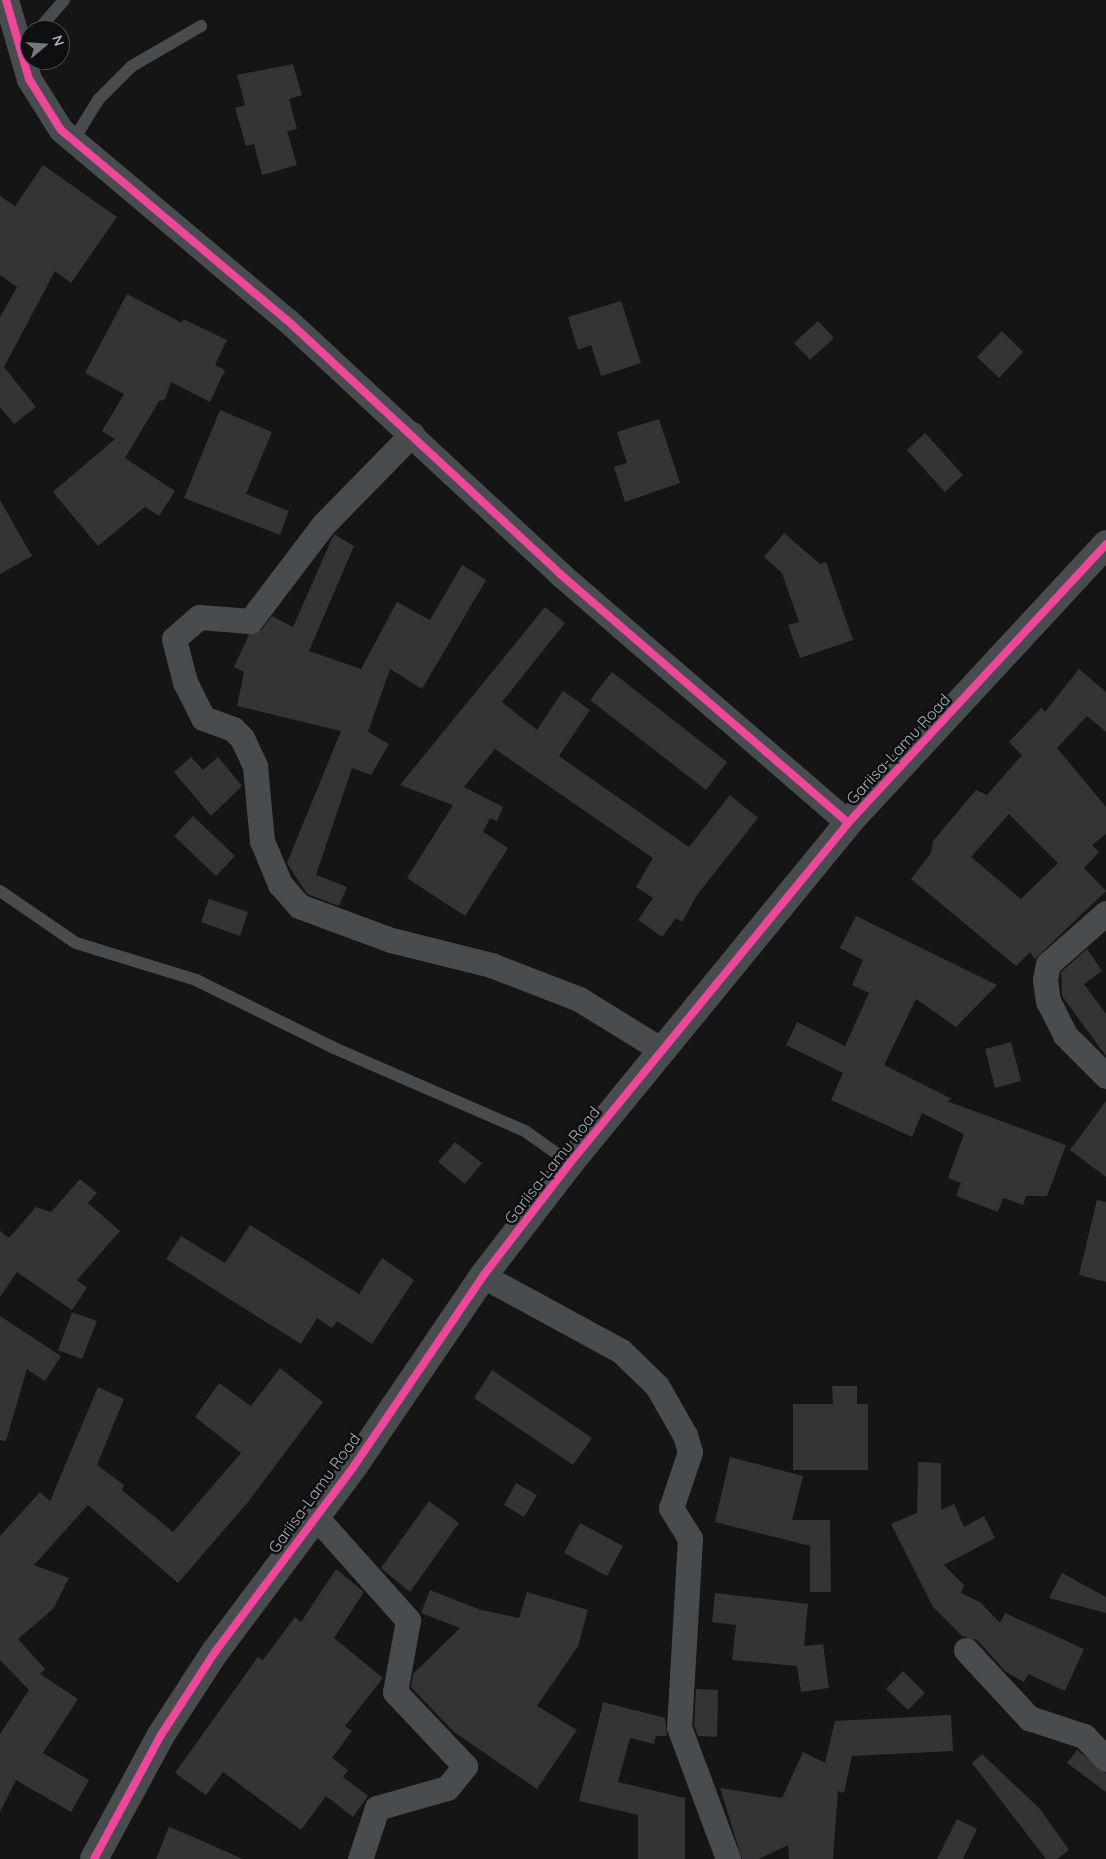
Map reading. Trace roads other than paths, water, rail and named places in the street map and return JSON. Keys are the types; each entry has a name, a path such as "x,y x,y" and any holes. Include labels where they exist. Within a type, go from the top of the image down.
{"street":[{"path":"6,0 20,33"},
{"path":"33,70 45,110 73,141 287,320 412,434 560,574 848,824"},
{"path":"412,434 323,525 250,621 204,616 180,633 173,643 185,682 203,718 233,729 242,738 255,766 262,841 280,884 299,906 391,940 491,966 579,999 660,1050"},
{"name":"Gariisa-Lamu Road","path":"94,1859 161,1735 215,1652 315,1516 483,1276 660,1050 848,824 1106,544"},
{"path":"1106,913 1048,964 1045,980 1048,1001 1065,1035 1106,1076"},
{"path":"483,1276 621,1351 658,1386 685,1435 690,1452 671,1508 690,1538 679,1727 708,1817 728,1859"},
{"path":"315,1516 408,1620 395,1692 466,1766 447,1788 376,1808 360,1859"},
{"path":"966,1650 1029,1718 1084,1736 1106,1759"}],"lane":[{"path":"47,20 64,0"},
{"path":"73,141 98,100 132,66 201,26"},
{"path":"0,891 76,943 196,980 343,1052 525,1132 570,1163"}]}
